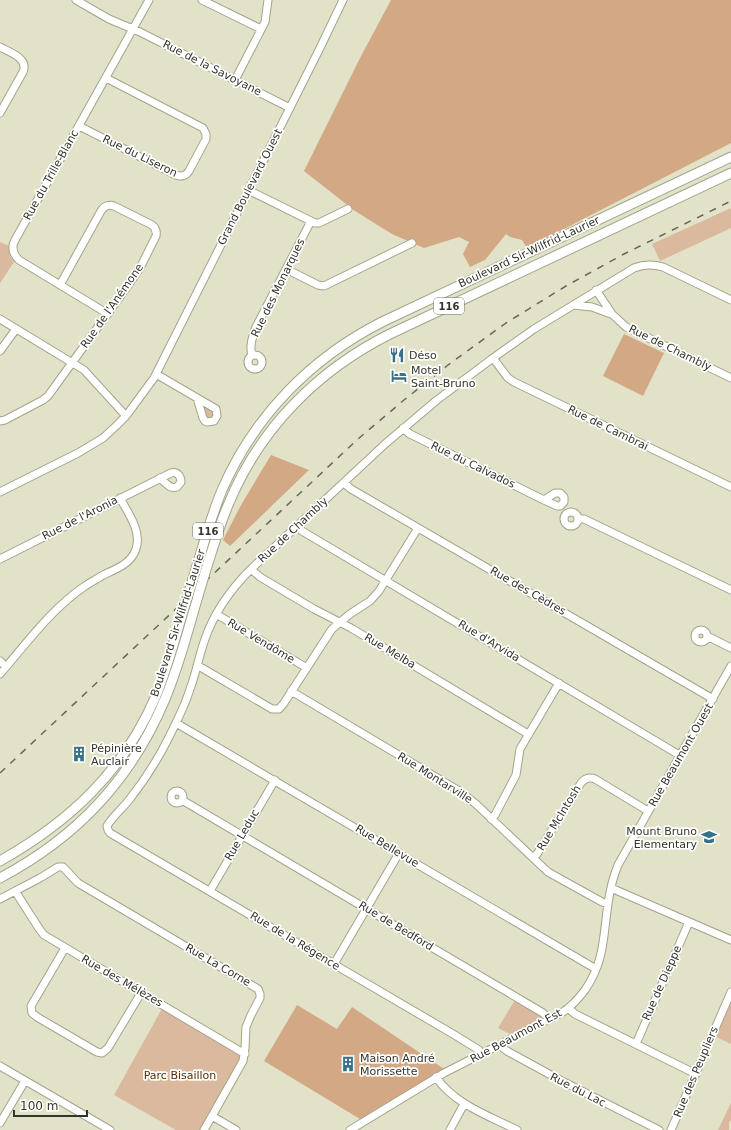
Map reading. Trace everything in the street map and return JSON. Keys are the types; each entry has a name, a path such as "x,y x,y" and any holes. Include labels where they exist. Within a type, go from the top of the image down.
{"main road":[{"name":"Boulevard Sir-Wilfrid-Laurier","path":"0,861 37,839 64,819 97,787 122,756 136,734 154,698 166,668 219,498 228,478 241,452 260,424 279,400 304,375 322,360 357,336 389,318 731,157"},
{"name":"Boulevard Sir-Wilfrid-Laurier","path":"0,878 36,857 73,829 103,798 130,764 147,737 165,698 229,502 256,452 295,403 314,384 342,362 390,334 731,173"}],"street":[{"name":"Rue de la Savoyane","path":"76,0 109,19 133,29 290,108"},
{"name":"Rue du Trille-Blanc","path":"108,314 19,260 14,253 13,245 149,0"},
{"path":"202,0 261,29"},
{"path":"235,80 265,20 268,0"},
{"name":"Grand Boulevard Ouest","path":"0,492 91,446 108,434 126,416 156,374 326,38 343,0"},
{"path":"0,47 21,59 25,66 0,113"},
{"name":"Rue du Liseron","path":"78,126 176,175 183,176 189,171 206,139 204,129 201,126 106,78"},
{"path":"248,190 315,223 319,223 348,209"},
{"name":"Rue de l'Anémone","path":"0,421 5,420 46,398 135,276 157,234 156,230 153,226 114,206 109,205 104,207 60,285"},
{"name":"Rue des Monarques","path":"252,355 250,349 255,332 311,222"},
{"path":"286,269 318,285 324,286 412,243"},
{"path":"596,290 631,269 650,265 663,267 731,300"},
{"name":"Rue de Chambly","path":"108,830 107,827 109,823 128,802 149,773 164,748 190,690 206,637 216,614 235,586 251,569 403,428 493,358 534,329 596,290 619,322 630,329 731,378"},
{"name":"Rue de Chambly","path":"573,305 592,307 612,314"},
{"path":"0,319 89,375 126,416"},
{"path":"0,351 16,329"},
{"name":"Rue de Cambrai","path":"493,358 508,378 514,382 731,487"},
{"path":"156,374 197,398"},
{"name":"Rue du Calvados","path":"403,428 410,434 544,500"},
{"name":"Rue de l'Aronia","path":"0,559 160,478"},
{"name":"Rue des Cèdres","path":"344,483 351,489 713,699"},
{"path":"0,674 45,621 61,605 89,584 123,565 132,557 137,546 137,534 120,498"},
{"path":"578,519 584,519 731,590"},
{"name":"Rue d'Arvida","path":"297,526 302,531 681,756"},
{"path":"197,666 273,709 281,707 332,629 372,599 386,580 418,528"},
{"name":"Rue Melba","path":"251,569 266,581 314,610 340,622 528,734"},
{"name":"Rue Vendôme","path":"216,614 307,668"},
{"path":"707,636 731,648"},
{"path":"0,661 6,667"},
{"name":"Rue Beaumont Ouest","path":"611,888 618,865 731,666"},
{"path":"492,819 516,775 519,750 559,683"},
{"name":"Rue Montarville","path":"292,692 461,792 492,819 545,870 608,904"},
{"name":"Rue Bellevue","path":"176,723 596,969"},
{"name":"Rue McIntosh","path":"533,858 538,854 582,781 586,778 596,779 648,812"},
{"name":"Rue Leduc","path":"210,891 275,780"},
{"name":"Rue de Bedford","path":"182,800 543,1013 549,1019"},
{"name":"Rue de la Régence","path":"108,830 110,833 453,1034 479,1050 482,1054"},
{"path":"334,964 399,853"},
{"name":"Rue La Corne","path":"15,891 58,867 62,867 78,883 258,989 260,998 246,1027 243,1061 204,1130"},
{"path":"611,888 731,940"},
{"name":"Rue Beaumont Est","path":"350,1130 436,1077 549,1019 574,1003 584,991 596,969 603,946 611,888"},
{"path":"0,899 15,891"},
{"name":"Rue des Mélèzes","path":"15,891 41,932 65,948 244,1054"},
{"name":"Rue de Dieppe","path":"636,1044 689,922"},
{"path":"65,948 32,1006 31,1012 37,1018 97,1052 102,1053 108,1048 140,992"},
{"name":"Rue des Peupliers","path":"671,1130 731,992"},
{"path":"568,1008 575,1014 696,1074"},
{"name":"Rue du Lac","path":"501,1044 507,1051 560,1080 659,1130"},
{"path":"0,1066 110,1130"},
{"path":"436,1077 444,1087 464,1104 518,1130"},
{"path":"0,1123 25,1081"},
{"path":"450,1130 464,1104"},
{"path":"212,1116 236,1130"}],"green space":[{"path":"731,208 731,228 660,261 652,244"},
{"path":"0,242 9,246 10,256 14,262 0,283"},
{"path":"202,404 213,410 214,414 211,418 206,417"},
{"path":"515,1000 542,1017 540,1020 512,1035 498,1028"},
{"path":"731,1003 731,1044 716,1037"},
{"name":"Parc Bisaillon","path":"164,1005 245,1054 204,1130 176,1130 114,1095"},
{"path":"731,1103 731,1120 729,1123 729,1130 718,1130"}],"shaded area":[{"path":"391,0 731,0 731,143 527,248 522,240 510,237 506,234 485,260 470,267 463,254 469,242 459,237 424,248 392,234 355,211 304,171 360,58"},
{"path":"624,334 664,353 643,396 603,376"},
{"path":"271,455 309,470 230,546 223,540 241,505"},
{"path":"297,1005 337,1029 352,1007 444,1069 360,1119 264,1061"}],"railway":[{"path":"0,773 358,439 448,365 506,323 566,286 624,254 731,201"}],"place":[{"name":"Déso","path":"397,355"},
{"name":"Motel Saint-Bruno","path":"399,376"},
{"name":"Pépinière Auclair","path":"79,754"},
{"name":"Mount Bruno Elementary","path":"709,837"},
{"name":"Maison André Morissette","path":"348,1064"}]}
